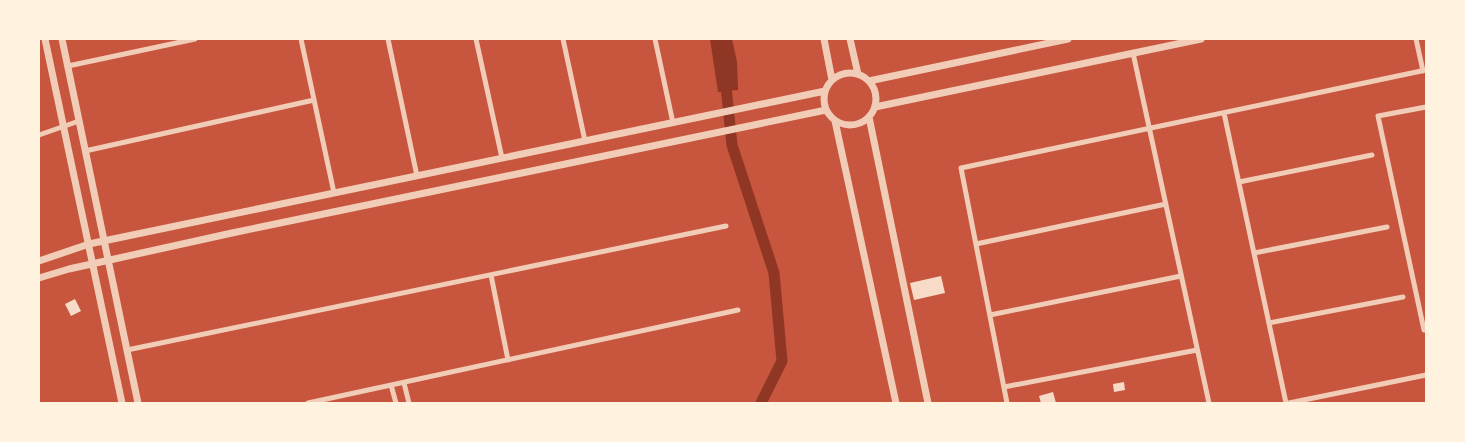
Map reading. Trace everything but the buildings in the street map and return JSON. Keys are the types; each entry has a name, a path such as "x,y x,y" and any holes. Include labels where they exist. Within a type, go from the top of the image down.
{"street":[{"path":"45,39 122,403"},
{"path":"62,39 138,403"},
{"path":"68,66 196,39"},
{"path":"301,39 334,193"},
{"path":"388,39 417,176"},
{"path":"476,39 502,158"},
{"path":"563,39 585,141"},
{"path":"655,39 673,123"},
{"path":"824,39 832,80"},
{"path":"850,39 858,74"},
{"path":"869,81 1068,39"},
{"path":"875,106 1201,39"},
{"path":"1007,403 961,168 1425,70 1416,39"},
{"path":"1133,53 1209,403"},
{"path":"835,121 849,125 856,124 869,117 875,106 875,93 869,81 858,74 844,74 832,80 825,91 826,110 835,121 896,403"},
{"path":"39,261 89,244 825,91"},
{"path":"85,151 314,100"},
{"path":"1426,107 1378,116 1424,330 1426,330"},
{"path":"39,278 92,264 391,199 826,110"},
{"path":"1224,112 1287,403 1426,375"},
{"path":"869,117 928,403"},
{"path":"39,136 79,121"},
{"path":"1239,182 1372,155"},
{"path":"976,244 1166,204"},
{"path":"127,350 726,226"},
{"path":"1254,253 1388,227"},
{"path":"491,275 508,360"},
{"path":"990,315 1181,276"},
{"path":"1269,323 1403,297"},
{"path":"308,403 738,310"},
{"path":"1004,387 1197,350"},
{"path":"404,382 409,403"},
{"path":"392,385 396,403"}],"shaded area":[{"path":"710,39 732,39 737,62 738,90 718,92"}],"waterway":[{"path":"725,77 732,145 774,273 782,361 761,403"}]}
